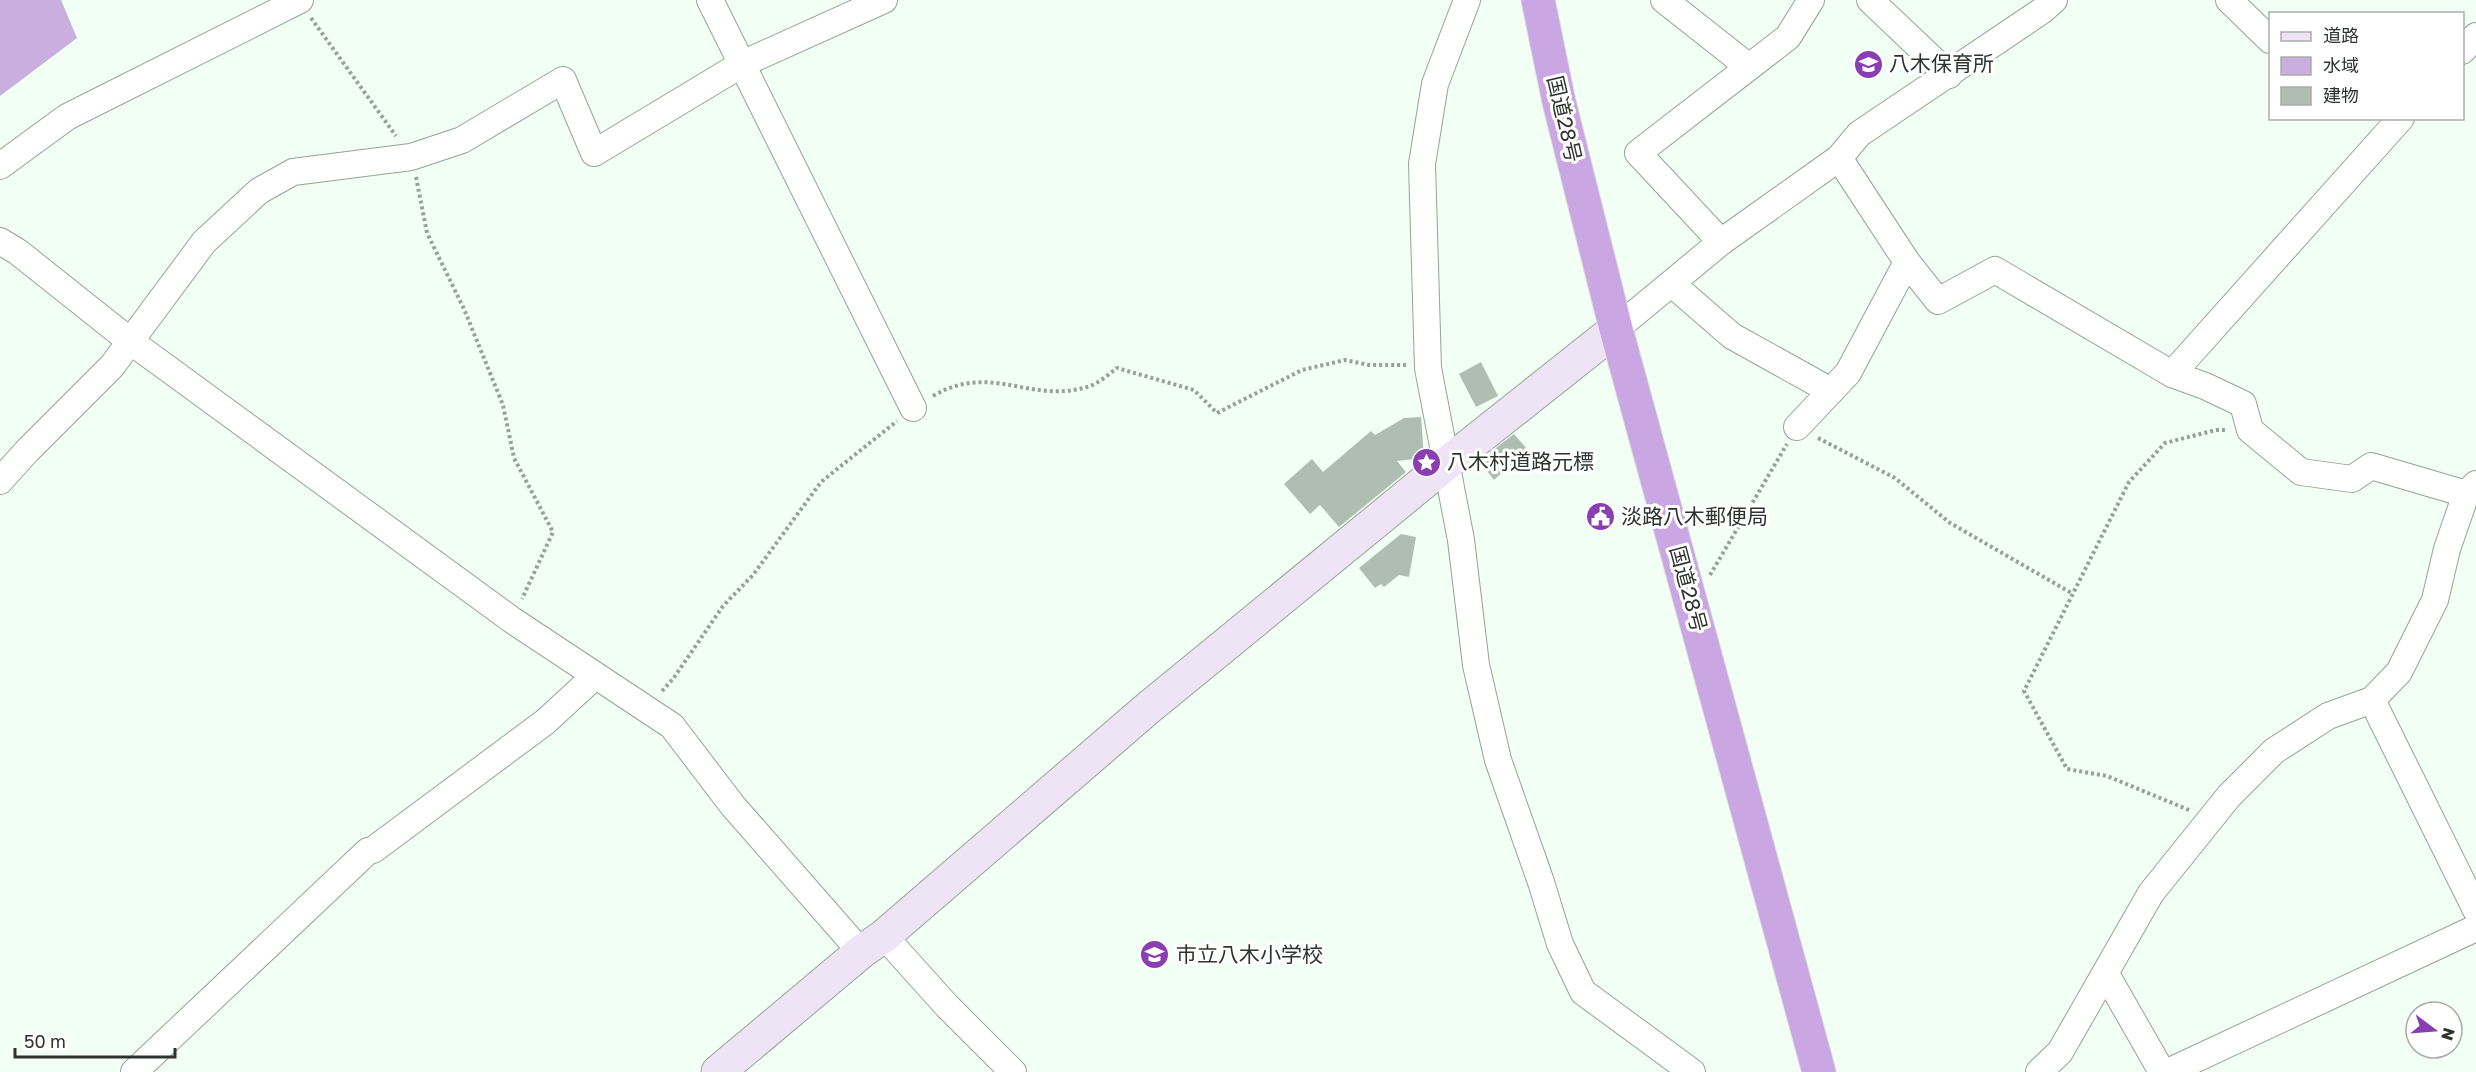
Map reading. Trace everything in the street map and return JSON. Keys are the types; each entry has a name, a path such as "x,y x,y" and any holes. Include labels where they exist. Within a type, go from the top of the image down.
{"highway":[{"name":"国道28号","path":"1538,0 1559,102 1616,329 1819,1072"}],"street":[{"path":"0,166 67,117 299,0"},
{"path":"710,0 913,408"},
{"path":"0,481 112,366 204,242 259,191 293,172 411,157 462,140 563,80 594,153 742,64 884,0"},
{"path":"1467,0 1435,84 1422,164 1428,368 1461,540 1476,664 1498,760 1560,944 1583,992 1692,1072"},
{"path":"1664,0 1749,67"},
{"path":"1721,242 1638,153 1788,37 1812,0"},
{"path":"1870,0 1949,75"},
{"path":"718,1072 873,944 1147,709 1721,242 1839,158 1859,134 1949,75 2054,0"},
{"path":"2229,0 2269,38"},
{"path":"2464,50 2476,36"},
{"path":"2172,374 2399,120"},
{"path":"1839,158 1907,262 1938,301 1995,270 2172,374 2205,386 2242,404 2250,430 2301,472 2352,479 2371,466 2471,489 2448,549 2435,600 2399,672 2372,700 2328,716 2274,751 2229,796 2151,893 2060,1052 2039,1072"},
{"path":"0,241 18,252 130,341 512,620 672,726 733,806 873,944 947,1006 1013,1072"},
{"path":"1797,427 1848,373 1907,262"},
{"path":"1672,284 1732,336 1831,391"},
{"path":"134,1072 368,851 373,850 544,722 595,676"},
{"path":"2372,700 2476,910"},
{"path":"2168,1072 2476,928"},
{"path":"2106,974 2163,1072"}],"path":[{"path":"299,0 411,157 427,233 464,309 503,405 514,458 553,532 512,620"},
{"path":"672,726 661,689 673,679 723,606 753,575 821,482 913,408 949,387 978,380 1012,384 1033,390 1060,392 1091,386 1117,368 1194,390 1217,413 1302,370 1344,360 1369,365 1395,364 1428,368"},
{"path":"1692,605 1797,427 1895,478 1950,523 2073,594"},
{"path":"2212,819 2107,776 2067,770 2024,691 2129,482 2165,444 2216,430 2250,430"}],"water":[{"path":"0,0 61,0 77,38 0,96"}],"building":[{"path":"1481,362 1498,396 1476,407 1459,374"},
{"path":"1421,417 1424,458 1397,461 1406,472 1339,527 1320,505 1310,514 1284,484 1312,459 1323,472 1371,431 1375,435 1404,418"},
{"path":"1514,434 1528,450 1494,480 1479,461"},
{"path":"1401,534 1416,537 1409,577 1399,575 1384,587 1381,584 1375,588 1359,568"}],"place":[{"name":"八木保育所","path":"1868,64"},
{"name":"八木村道路元標","path":"1426,462"},
{"name":"淡路八木郵便局","path":"1600,517"},
{"name":"市立八木小学校","path":"1155,955"}]}
